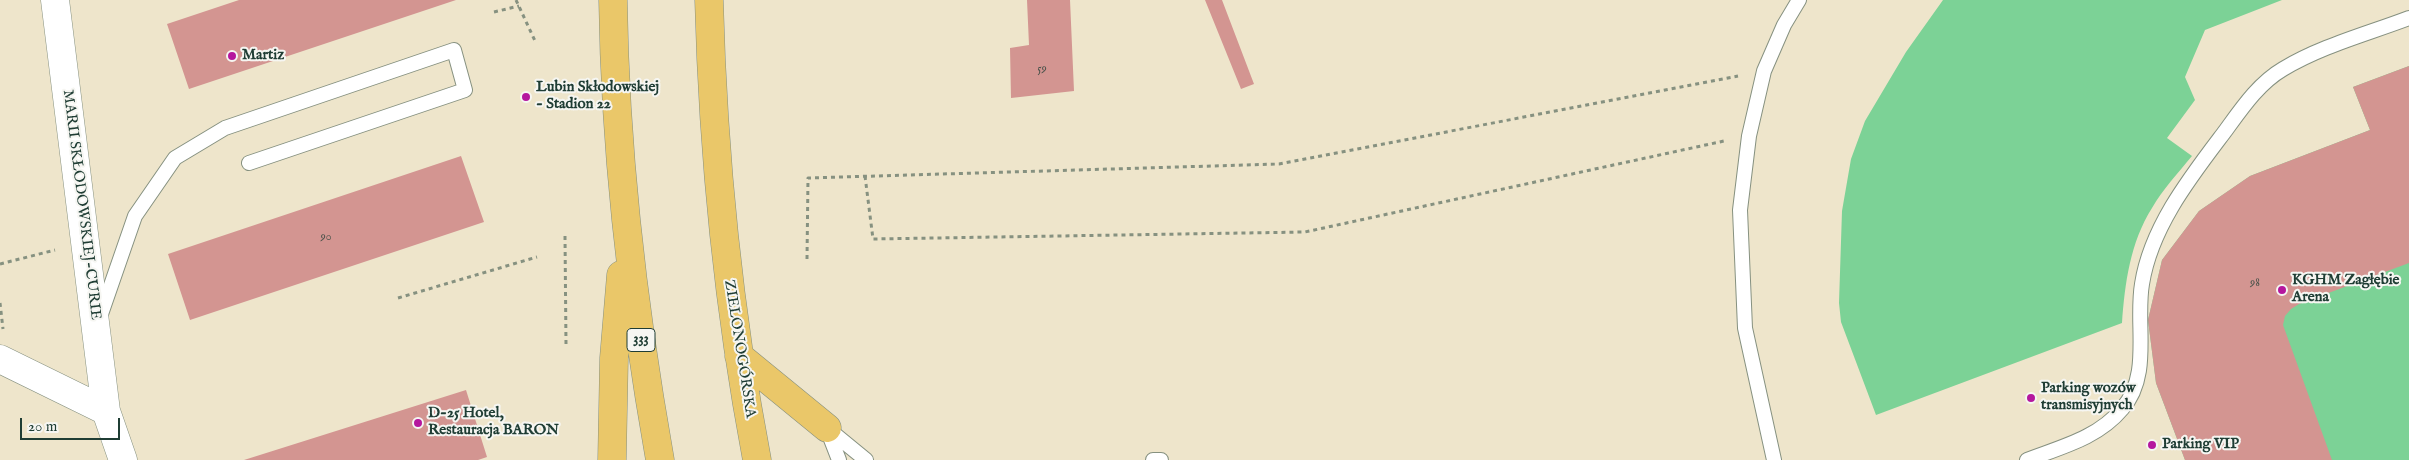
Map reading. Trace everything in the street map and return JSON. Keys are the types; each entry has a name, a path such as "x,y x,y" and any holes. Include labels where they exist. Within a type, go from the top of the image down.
{"main road":[{"name":"333","path":"613,0 617,113 626,219 644,362 660,460"},
{"name":"ZIELONOGÓRSKA","path":"710,0 714,117 724,238 739,356 757,460"},
{"path":"612,460 614,358 626,219"},
{"path":"739,356 827,428"}],"street":[{"name":"MARII SKŁODOWSKIEJ-CURIE","path":"55,0 87,242 106,411 123,460"},
{"path":"0,359 106,411"}],"lane":[{"path":"1774,460 1745,328 1740,210 1750,136 1764,71 1784,26 1800,0"},
{"path":"2027,460 2097,432 2124,408 2138,379 2141,360 2140,315 2142,284 2152,249 2161,228 2197,168 2249,100 2281,70 2305,57 2409,18"},
{"path":"97,327 135,216 175,158 225,128 454,50 465,90 249,163"},
{"path":"827,428 839,460"},
{"path":"827,428 866,460"},
{"path":"1153,460 1161,460"}],"path":[{"path":"516,0 536,42"},
{"path":"494,12 519,6"},
{"path":"807,259 808,178 1279,164 1764,71"},
{"path":"865,176 873,240 1305,232 1750,136"},
{"path":"565,236 566,345"},
{"path":"0,264 87,242"},
{"path":"398,298 537,256"}],"green space":[{"path":"1943,0 2282,0 2205,30 2185,77 2195,100 2167,138 2192,156 2156,201 2138,235 2127,278 2122,323 1876,415 1841,322 1839,303 1842,211 1851,159 1865,121 1906,52"},
{"name":"KGHM Zagłębie Arena","path":"2409,66 2409,460 2185,460 2156,383 2148,320 2162,260 2199,211 2250,176 2370,130 2353,87"}],"building":[{"name":"Martiz","path":"239,0 456,0 189,89 167,24"},
{"path":"1027,0 1070,0 1074,91 1011,98 1010,48 1029,45"},
{"path":"1205,0 1222,0 1254,84 1241,89"},
{"name":"KGHM Zagłębie Arena","path":"2409,66 2409,263 2299,304 2285,316 2283,325 2332,460 2185,460 2156,383 2148,320 2162,260 2199,211 2250,176 2370,130 2353,87"},
{"path":"461,156 484,222 190,320 168,254"},
{"name":"D-25 Hotel, Restauracja BARON","path":"466,390 487,457 478,460 244,460"}],"place":[{"name":"Martiz","path":"232,56"},
{"name":"Lubin Skłodowskiej - Stadion 22","path":"526,97"},
{"name":"KGHM Zagłębie Arena","path":"2282,290"},
{"name":"Parking wozów transmisyjnych","path":"2031,398"},
{"name":"D-25 Hotel, Restauracja BARON","path":"418,423"},
{"name":"Parking VIP","path":"2152,445"}]}
